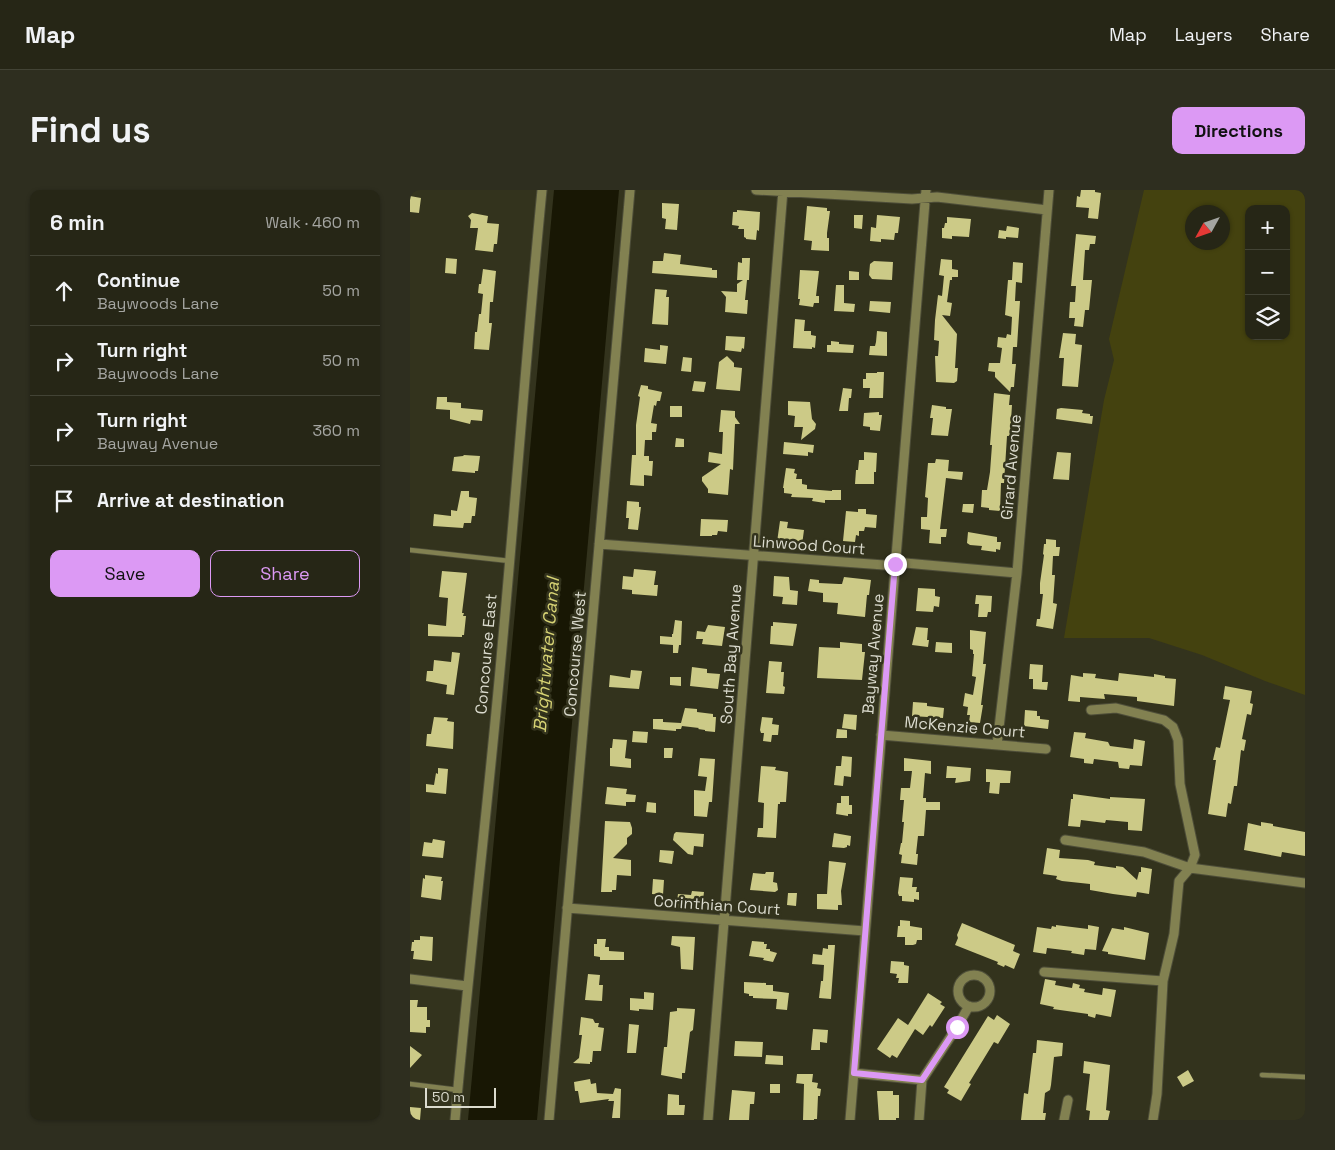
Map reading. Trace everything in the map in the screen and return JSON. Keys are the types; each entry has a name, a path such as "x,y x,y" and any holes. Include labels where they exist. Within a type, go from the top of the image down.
{"street":[{"name":"Concourse East","path":"455,1120 502,649 542,190"},
{"name":"Concourse West","path":"549,1120 630,190"},
{"path":"756,190 912,199 925,194 1047,210"},
{"name":"Girard Avenue","path":"997,745 1017,573 1049,190"},
{"name":"South Bay Avenue","path":"708,1120 783,191"},
{"name":"Bayway Avenue","path":"850,1120 925,194"},
{"name":"Linwood Court","path":"599,544 884,565 904,562 1017,573"},
{"path":"1091,710 1116,708 1164,720 1173,727 1178,740 1181,794 1195,855 1190,868 1179,881 1174,934 1163,981 1157,1094 1153,1120"},
{"name":"McKenzie Court","path":"881,735 1046,749"},
{"path":"1065,840 1144,852 1190,868 1305,883"},
{"name":"Corinthian Court","path":"567,908 865,932"},
{"path":"1044,972 1163,981"},
{"path":"410,979 467,986"},
{"path":"919,1120 922,1080 969,1006"},
{"path":"854,1073 922,1080"},
{"path":"1064,1120 1068,1100"}],"lane":[{"path":"410,550 510,561"},
{"path":"1262,1075 1305,1078"},
{"path":"410,1084 458,1090"}],"shaded area":[{"path":"1144,190 1305,190 1305,695 1202,655 1149,638 1064,638 1104,400 1114,360 1109,339"}],"water":[{"name":"Brightwater Canal","path":"554,190 619,190 537,1120 468,1120"}],"building":[{"path":"1081,190 1095,190 1095,192 1101,193 1098,219 1088,218 1089,208 1076,207 1077,196 1080,197"},
{"path":"410,196 421,198 419,213 410,212"},
{"path":"662,203 679,204 677,230 665,229 666,219 662,218"},
{"path":"807,206 827,208 827,211 830,211 827,233 829,251 811,250 812,241 804,240"},
{"path":"737,210 760,212 759,231 757,230 756,240 746,239 744,237 744,229 738,229 739,226 732,225 733,212 737,212"},
{"path":"472,213 488,216 487,223 499,224 497,244 494,244 493,252 475,250 478,228 470,228 471,220 468,216"},
{"path":"854,215 863,215 862,229 854,228"},
{"path":"877,215 900,217 898,233 895,233 894,240 881,239 881,242 870,241 871,227 876,228"},
{"path":"947,217 971,219 969,237 952,236 952,239 942,238 942,228 947,223"},
{"path":"1007,226 1019,228 1018,238 998,238 999,230 1006,231"},
{"path":"1076,234 1096,236 1095,244 1090,244 1089,250 1085,250 1083,280 1092,280 1089,310 1085,310 1083,327 1074,326 1075,318 1069,318 1070,302 1075,302 1076,286 1071,286"},
{"path":"664,253 681,255 680,264 717,270 717,278 652,273 653,261 663,261"},
{"path":"446,258 457,259 456,274 445,273"},
{"path":"742,258 750,258 749,280 747,280 745,300 748,300 747,314 725,312 726,297 721,291 737,292 737,284 743,280 737,280 738,262 742,263"},
{"path":"941,259 952,260 952,269 958,270 958,277 952,277 952,280 950,280 947,302 952,303 950,316 942,315 957,334 955,368 958,368 957,381 954,383 936,382 935,356 938,356 939,341 934,340 938,295 942,296 944,276 939,275"},
{"path":"874,261 893,262 892,280 872,279 869,275 870,264"},
{"path":"1013,262 1023,263 1022,283 1016,282 1015,301 1020,301 1017,347 1013,347 1012,364 1016,364 1014,387 1011,387 1010,392 995,377 995,372 988,371 989,363 1000,363 1002,348 997,347 998,337 1006,338 1007,334 1011,335 1012,317 1005,315 1008,280 1012,280"},
{"path":"483,269 496,271 493,302 490,302 489,323 492,323 489,350 474,349 475,332 477,332 479,314 481,314 483,294 478,293"},
{"path":"800,270 819,271 816,296 819,296 819,303 814,303 813,307 799,305"},
{"path":"849,271 859,272 859,280 849,280"},
{"path":"836,285 844,285 844,303 855,304 854,312 834,311"},
{"path":"655,289 667,290 666,297 669,297 668,325 652,324"},
{"path":"870,301 891,302 890,313 869,311"},
{"path":"795,319 805,320 804,331 811,331 811,335 816,336 815,348 793,348"},
{"path":"877,331 887,332 887,356 869,355 870,346 875,346"},
{"path":"1063,333 1076,334 1075,344 1082,345 1078,387 1062,386 1064,358 1059,358"},
{"path":"726,336 745,337 744,349 742,348 741,352 725,350"},
{"path":"831,341 839,342 839,344 854,345 853,353 827,352 827,345 831,345"},
{"path":"660,345 668,346 666,364 644,362 645,348 660,350"},
{"path":"727,356 734,363 734,367 742,368 740,391 716,389 719,362"},
{"path":"683,357 692,358 691,372 681,371"},
{"path":"884,372 883,398 869,398 870,388 863,388 863,379 866,379 866,373"},
{"path":"694,381 706,382 704,392 692,391"},
{"path":"641,385 648,386 648,389 662,392 660,401 657,401 656,406 654,405 651,423 657,424 656,432 652,432 652,440 645,440 644,456 649,456 649,461 653,461 652,476 644,475 644,486 630,485 632,455 636,455 636,425 640,397 638,396"},
{"path":"843,388 852,389 848,411 839,411"},
{"path":"994,393 1010,395 1009,405 1012,405 1010,436 1007,436 1004,483 1001,483 1000,511 981,507 982,490 987,490 990,472"},
{"path":"437,397 447,397 447,402 461,403 461,408 483,410 482,421 471,420 470,424 450,419 450,410 436,409"},
{"path":"788,401 810,402 812,419 816,424 815,429 801,440 803,427 794,427 795,416 788,415"},
{"path":"932,405 952,409 948,436 931,435 933,418 930,418"},
{"path":"670,406 682,406 682,417 670,417"},
{"path":"1057,409 1083,410 1082,413 1093,416 1092,424 1056,419"},
{"path":"721,410 735,411 735,417 740,424 735,424 733,470 730,469 728,495 708,493 708,489 702,481 702,477 721,464 708,462 709,452 722,454 723,432 719,432"},
{"path":"879,412 879,415 882,415 880,431 870,430 870,427 863,426 864,413"},
{"path":"676,438 684,439 684,447 675,447"},
{"path":"784,442 814,445 813,453 808,452 808,456 783,454"},
{"path":"864,452 877,453 874,484 855,484 856,470 858,470 859,460 864,460"},
{"path":"1057,452 1071,453 1069,480 1053,479"},
{"path":"464,455 480,456 478,471 475,471 475,473 452,471 454,457"},
{"path":"936,459 949,460 948,471 963,472 962,480 946,478 940,529 947,529 946,537 941,537 941,544 929,543 930,530 921,529 921,517 927,517 928,498 925,497 928,463 935,463"},
{"path":"786,468 795,469 796,479 802,479 802,484 807,485 807,489 841,490 841,500 825,500 825,503 812,501 813,498 791,497 792,494 784,493"},
{"path":"461,491 469,491 469,497 477,498 475,516 472,516 471,523 464,523 463,528 433,526 434,514 451,516 451,510 457,511"},
{"path":"627,501 639,502 639,507 641,507 638,530 628,529 629,518 626,518"},
{"path":"963,504 974,504 973,513 962,512"},
{"path":"858,509 866,509 866,514 877,515 876,528 865,527 864,531 859,531 859,536 856,535 855,542 843,541 846,511 858,512"},
{"path":"701,519 728,520 727,532 718,531 717,535 700,536"},
{"path":"780,521 788,522 787,528 804,530 802,545 777,542"},
{"path":"968,532 997,537 997,542 1001,542 1000,550 996,549 996,552 981,550 982,546 970,545 967,543"},
{"path":"1046,539 1056,540 1056,547 1060,547 1059,556 1053,556 1052,575 1055,575 1053,603 1057,604 1053,629 1036,626 1037,619 1040,619 1043,594 1040,594 1040,583"},
{"path":"634,569 656,571 654,585 658,585 657,596 632,594 632,590 622,589 623,576 633,577"},
{"path":"442,571 467,573 462,613 464,613 463,616 466,616 464,635 462,637 428,636 428,624 446,626 448,598 439,597"},
{"path":"774,576 789,577 790,590 798,591 797,605 782,604 783,597 773,596"},
{"path":"844,577 871,580 869,595 867,595 865,617 837,614 838,603 823,602 823,593 808,591 810,579 819,580 819,583 842,584"},
{"path":"918,588 935,589 935,596 940,597 939,607 934,606 933,612 916,611"},
{"path":"976,595 992,596 991,612 988,612 987,617 978,617 979,604 975,604"},
{"path":"675,620 682,621 681,645 679,645 678,653 673,653 673,645 660,644 660,636 672,637"},
{"path":"773,622 797,624 793,646 770,644"},
{"path":"708,625 725,627 722,646 702,644 703,639 696,639 697,631 705,632"},
{"path":"916,627 928,628 928,647 912,645"},
{"path":"970,630 986,632 983,664 986,664 980,723 969,722 970,715 967,715 968,707 963,706 965,693 973,695 976,677 972,676 974,654 973,650 970,649"},
{"path":"840,642 862,644 862,652 865,652 862,680 817,678 819,647 840,648"},
{"path":"936,642 952,643 952,653 935,652"},
{"path":"452,652 460,653 454,695 446,694 447,685 426,681 427,671 433,671 434,660 451,662"},
{"path":"769,661 782,662 781,672 784,672 784,694 766,693"},
{"path":"1030,664 1043,665 1042,682 1048,682 1047,690 1033,689 1033,679 1029,679"},
{"path":"692,667 707,669 707,673 720,674 718,689 690,686"},
{"path":"631,670 642,671 639,689 609,687 610,675 630,678"},
{"path":"1083,673 1096,674 1095,678 1118,681 1119,673 1154,677 1154,674 1176,679 1174,706 1137,701 1137,697 1104,694 1105,699 1080,697 1080,702 1068,701 1071,675 1083,677"},
{"path":"670,677 681,677 681,686 670,685"},
{"path":"1225,686 1252,691 1250,703 1253,704 1251,715 1247,714 1242,739 1246,740 1244,751 1241,750 1237,786 1234,786 1231,804 1228,803 1226,817 1208,814 1216,760 1213,760 1216,747 1220,748 1230,700 1223,699"},
{"path":"913,702 927,703 927,706 944,708 943,718 912,716"},
{"path":"685,708 697,709 697,712 713,714 713,717 716,717 715,732 682,726 681,729 676,729 676,731 653,729 653,719 663,719 663,722 681,723"},
{"path":"1025,710 1037,711 1037,716 1040,716 1040,719 1049,720 1048,729 1024,726"},
{"path":"844,714 857,715 856,730 842,728"},
{"path":"434,717 448,718 447,721 454,722 453,749 426,746 427,734 431,734"},
{"path":"762,717 773,718 772,724 779,725 778,735 772,735 771,742 763,741 764,733 761,733 760,730"},
{"path":"837,729 847,730 847,738 836,738"},
{"path":"633,731 648,732 647,743 632,742"},
{"path":"1074,732 1086,733 1085,738 1108,742 1110,746 1133,749 1134,739 1145,741 1142,766 1130,765 1129,769 1119,768 1118,762 1094,759 1093,764 1084,763 1084,759 1070,757"},
{"path":"613,739 627,740 625,758 631,759 631,768 610,766 610,748 612,748"},
{"path":"664,748 673,748 672,758 664,758"},
{"path":"842,756 852,757 851,777 844,776 843,786 834,785 836,766 841,766"},
{"path":"700,758 715,759 712,802 709,802 707,817 694,816 694,790 705,791 707,777 698,776"},
{"path":"904,758 931,761 931,774 925,773 923,798 926,798 926,802 940,802 940,810 926,810 924,836 918,836 917,865 901,863 902,855 899,854 904,822 902,822 904,800 900,800 901,788 910,788 912,771 904,771"},
{"path":"761,766 776,767 775,770 788,772 786,802 778,804 776,838 757,837 758,828 763,828 764,803 758,802"},
{"path":"947,766 971,768 970,781 955,783 956,778 946,778"},
{"path":"438,768 448,769 446,794 426,792 426,784 434,785"},
{"path":"986,769 1011,771 1010,783 1000,783 999,794 989,793 990,782 986,782"},
{"path":"607,787 627,789 626,794 636,795 635,802 626,802 626,806 605,804"},
{"path":"1073,794 1110,799 1110,797 1145,799 1142,831 1128,830 1128,822 1106,820 1105,823 1081,820 1080,827 1068,826"},
{"path":"841,796 849,796 852,814 848,814 848,816 836,814 837,803 841,803"},
{"path":"647,802 656,803 656,813 646,812"},
{"path":"605,821 630,822 632,828 632,834 627,838 627,844 613,858 631,860 631,876 617,875 616,890 612,890 612,892 601,892"},
{"path":"1261,822 1305,832 1305,856 1282,852 1281,857 1244,850 1248,823 1261,826"},
{"path":"676,832 704,834 703,847 694,846 693,855 688,854 673,840"},
{"path":"834,833 851,836 850,846 847,845 844,848 832,847"},
{"path":"433,839 445,841 443,858 422,856 424,842 432,843"},
{"path":"1047,848 1060,850 1059,858 1088,860 1095,862 1094,865 1123,867 1137,880 1141,867 1152,869 1149,894 1137,892 1136,897 1090,890 1090,884 1062,881 1056,879 1057,876 1043,874"},
{"path":"660,850 674,851 672,864 659,862"},
{"path":"829,861 846,863 841,891 842,905 838,905 838,910 817,909 817,894 827,894"},
{"path":"766,872 774,872 773,882 777,883 778,890 775,892 750,890 753,873 765,874"},
{"path":"425,875 442,877 441,900 421,897"},
{"path":"900,877 913,878 912,887 917,887 916,892 919,892 919,900 914,899 914,902 902,901 902,896 899,896 898,893"},
{"path":"653,879 664,880 663,895 652,894"},
{"path":"692,891 704,892 702,908 698,908 698,910 676,908 678,894 691,895"},
{"path":"788,893 797,893 796,906 787,905"},
{"path":"900,920 910,921 910,926 922,928 922,940 917,940 916,944 913,945 905,945 905,937 897,937"},
{"path":"962,923 1015,945 1013,951 1020,954 1014,969 1005,965 1004,967 997,964 998,962 955,945"},
{"path":"1056,925 1088,929 1088,925 1099,927 1096,950 1085,949 1084,955 1071,953 1072,951 1047,948 1046,954 1033,952 1037,927 1051,929 1052,926 1056,927"},
{"path":"1124,927 1149,933 1145,960 1108,954 1108,952 1102,951 1112,928 1124,930"},
{"path":"420,936 433,937 432,961 413,959 414,951 411,951 412,942 420,940"},
{"path":"672,936 695,937 693,970 681,969 680,947 671,945"},
{"path":"597,939 606,939 605,947 609,947 609,951 624,952 624,960 600,960 600,957 594,956 594,944 597,944"},
{"path":"752,941 764,942 764,944 767,944 766,949 777,953 773,962 763,960 764,958 749,956"},
{"path":"828,945 835,945 831,999 819,998 824,965 812,964 813,954 822,955 823,948 828,949"},
{"path":"891,961 904,962 904,965 909,966 908,983 898,983 899,978 896,978 897,974 890,973"},
{"path":"588,974 600,975 599,985 603,985 602,1001 585,1000"},
{"path":"1045,979 1056,981 1055,985 1072,988 1073,983 1080,985 1079,988 1085,989 1084,992 1102,995 1103,988 1116,990 1111,1017 1096,1014 1095,1018 1088,1016 1088,1014 1053,1009 1054,1007 1040,1004"},
{"path":"744,982 766,983 766,985 773,985 773,991 789,993 787,1010 776,1009 777,999 753,998 753,996 744,993"},
{"path":"644,992 654,993 653,1010 630,1010 630,998 644,999"},
{"path":"928,993 942,1002 940,1004 945,1007 932,1027 930,1025 923,1035 915,1029 897,1058 892,1055 890,1058 877,1049 898,1018 908,1025"},
{"path":"410,1000 418,1000 417,1007 427,1007 427,1020 430,1020 430,1027 426,1027 426,1033 410,1032"},
{"path":"677,1008 695,1009 693,1030 690,1032 685,1073 682,1073 682,1079 661,1075 664,1047 667,1047 670,1012 677,1011"},
{"path":"997,1015 1010,1024 998,1044 994,1042 969,1083 971,1084 961,1101 947,1093 949,1090 944,1087 988,1016 994,1020"},
{"path":"581,1017 593,1019 595,1023 599,1023 598,1027 604,1028 601,1051 593,1051 590,1064 573,1063 579,1058 582,1035 579,1035"},
{"path":"629,1024 639,1025 636,1053 627,1053"},
{"path":"813,1029 828,1030 827,1043 820,1042 820,1050 811,1050"},
{"path":"1037,1040 1063,1043 1062,1056 1054,1057 1050,1090 1045,1093 1043,1113 1046,1113 1045,1120 1021,1120 1024,1093 1028,1094 1033,1053 1036,1053"},
{"path":"735,1041 763,1042 762,1057 734,1056"},
{"path":"410,1046 422,1055 410,1068"},
{"path":"766,1055 783,1056 783,1065 765,1064"},
{"path":"1084,1061 1110,1065 1106,1110 1110,1111 1108,1120 1089,1120 1090,1111 1086,1110 1090,1074 1083,1073"},
{"path":"1188,1070 1194,1081 1183,1087 1177,1077"},
{"path":"797,1074 813,1074 812,1082 818,1083 817,1088 821,1089 820,1096 818,1096 817,1119 803,1120 804,1084 796,1083"},
{"path":"590,1079 591,1084 596,1083 597,1093 613,1094 615,1088 621,1089 620,1118 612,1118 614,1101 608,1101 609,1099 580,1103 578,1091 575,1091 574,1082"},
{"path":"770,1084 780,1084 780,1093 770,1093"},
{"path":"732,1090 755,1092 754,1104 750,1104 749,1120 729,1120"},
{"path":"877,1091 893,1091 893,1095 899,1095 899,1118 896,1118 896,1120 879,1120"},
{"path":"668,1094 679,1095 679,1105 685,1105 684,1115 667,1115"},
{"path":"410,1107 421,1108 420,1120 410,1120"}],"route":[{"path":"895,564 854,1073 922,1080 957,1027"}]}
